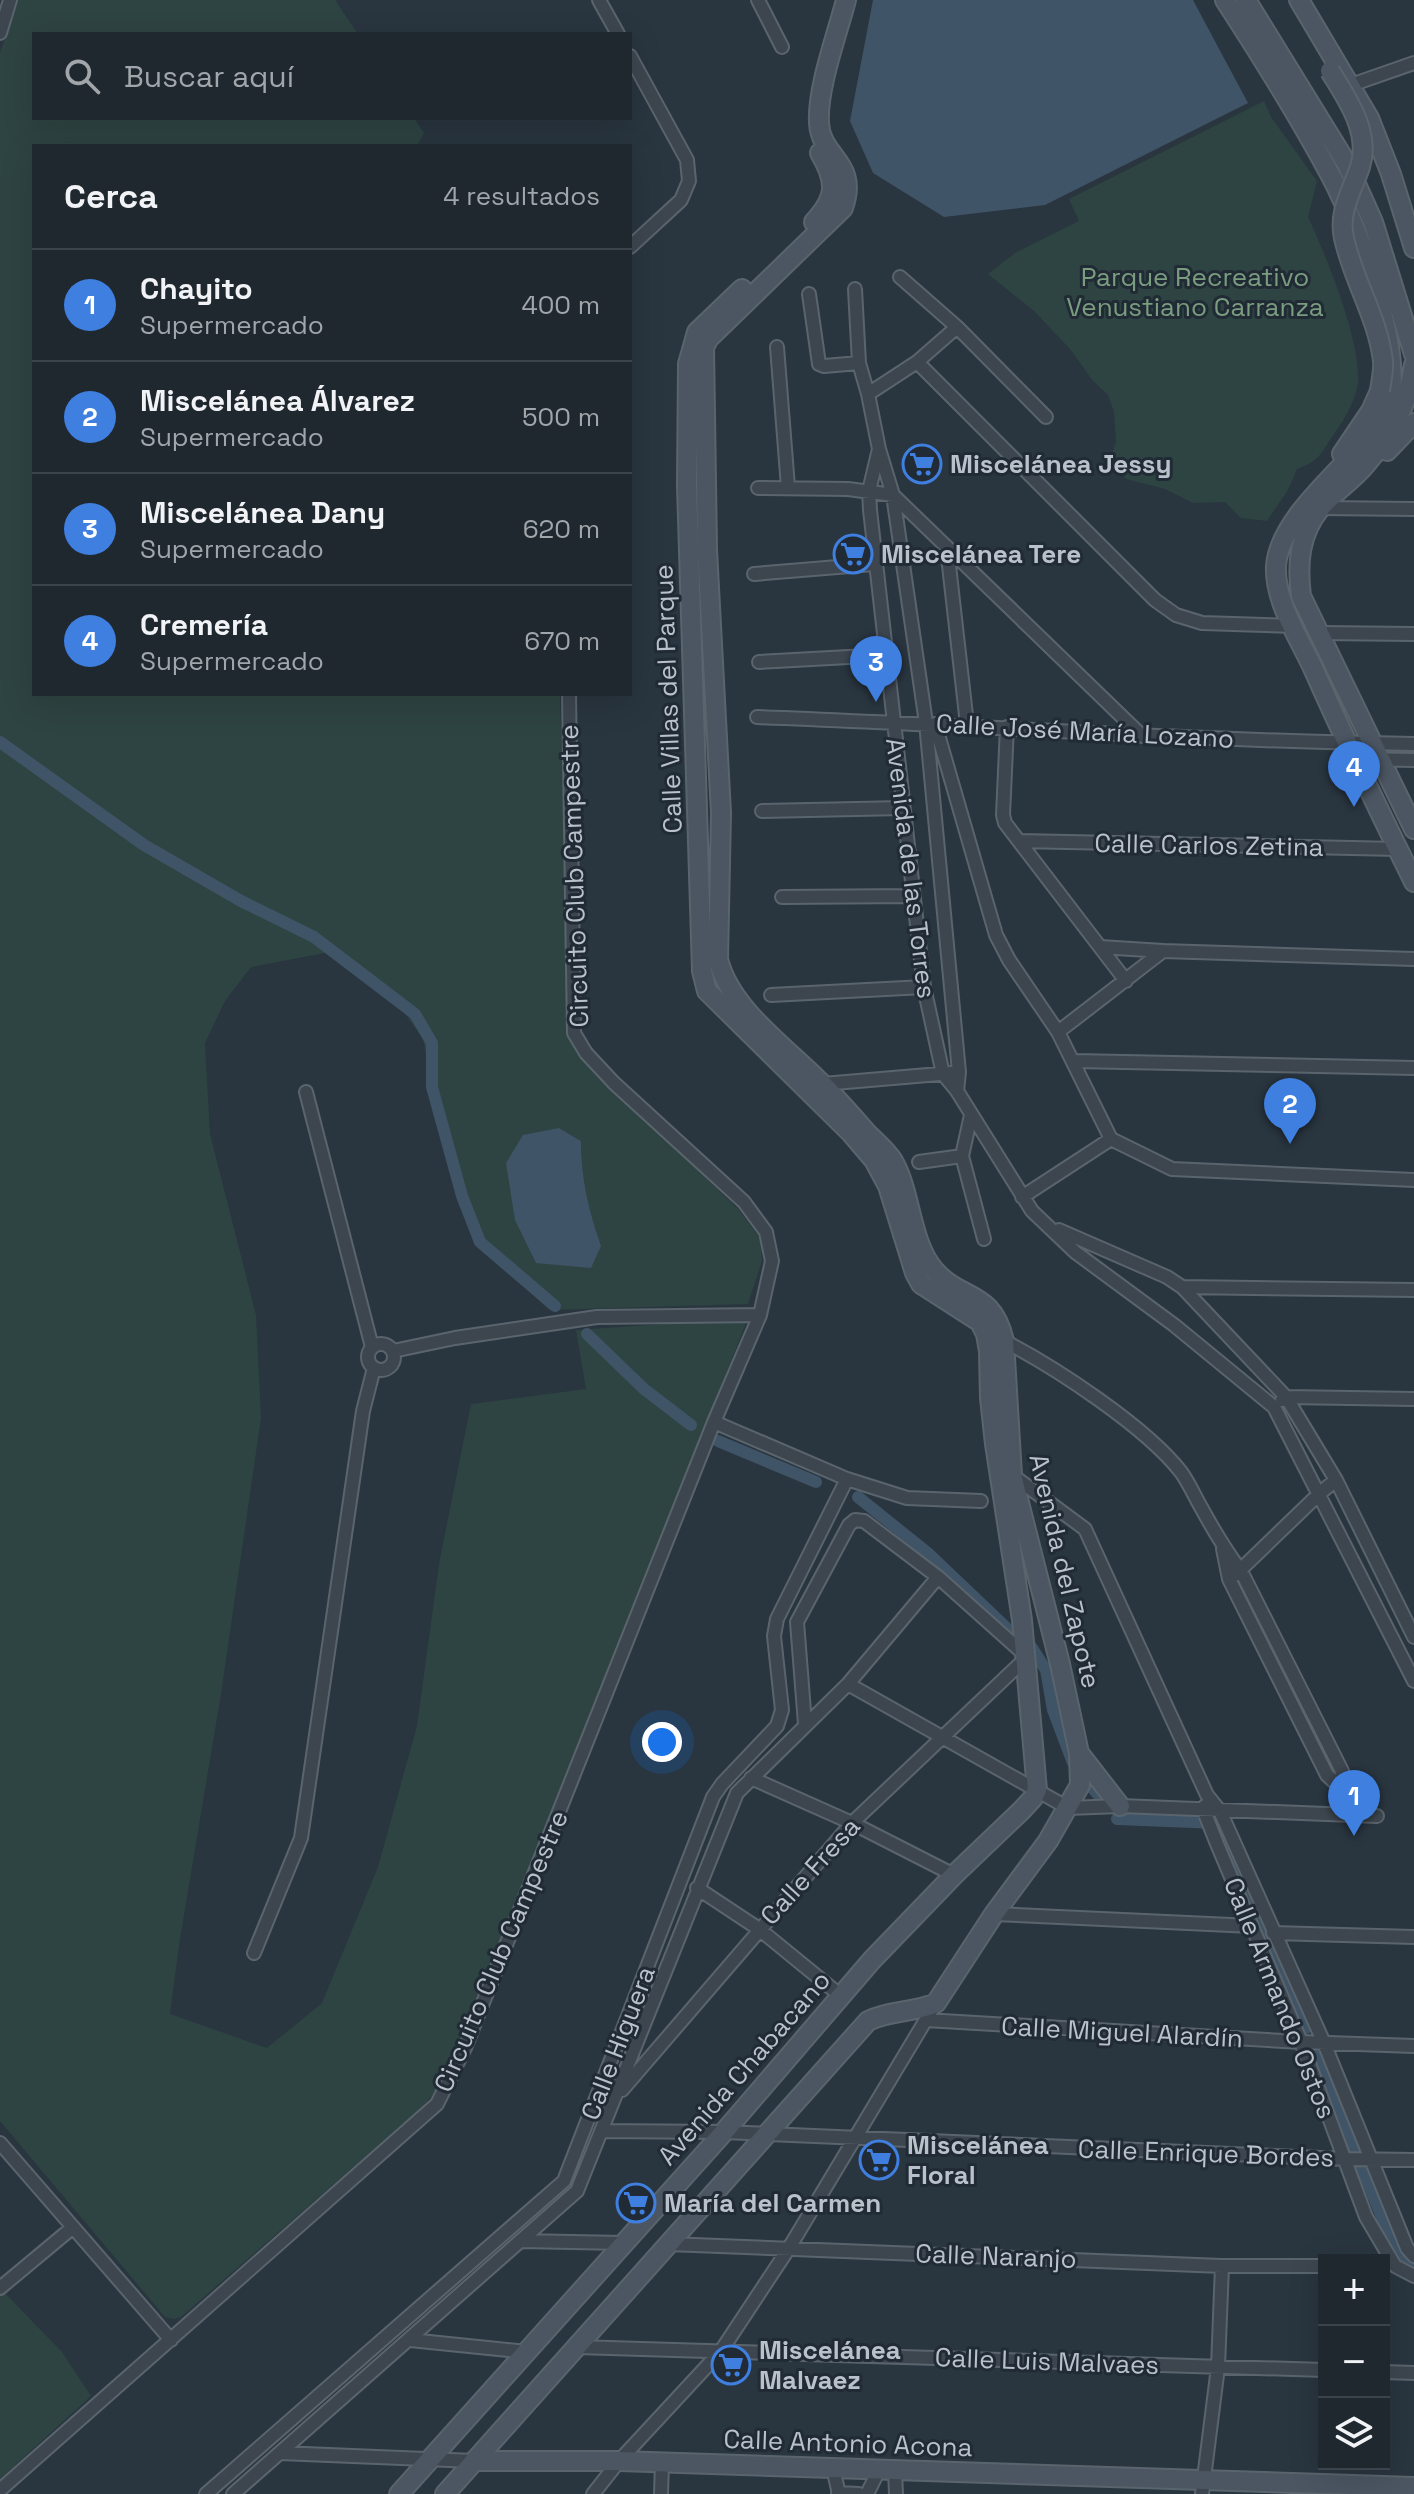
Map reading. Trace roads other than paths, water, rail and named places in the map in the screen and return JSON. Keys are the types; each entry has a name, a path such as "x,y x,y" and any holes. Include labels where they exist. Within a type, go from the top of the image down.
{"main road":[{"name":"Calle Villas del Parque","path":"837,0 819,125 821,135 846,175 849,191 843,208 709,338 704,347 707,550 721,813 718,959 722,977 736,999 823,1084 893,1161 924,1252 934,1269 946,1280 985,1303 998,1321 997,1346"},
{"name":"Calle Villas del Parque","path":"846,0 811,108 809,126 812,139 831,171 833,186 827,207 705,323 692,344 688,364 687,486 702,971 707,991 851,1133 874,1160 888,1186 921,1284 980,1322 997,1346"},
{"path":"1225,0 1332,178 1361,241 1395,360 1390,409 1335,476 1306,504 1282,541 1276,565 1277,582 1294,626 1353,759 1414,882"},
{"path":"1246,0 1351,172 1373,222 1414,354"},
{"path":"1285,0 1330,71 1360,127 1361,164 1342,215 1344,237 1375,327 1383,362 1380,391 1371,411 1342,454 1335,476"},
{"path":"1299,0 1351,85 1375,132 1414,248"},
{"path":"1365,466 1401,415 1414,365"},
{"path":"1414,423 1387,451 1365,466 1320,508 1302,540 1298,559 1301,596 1414,829"},
{"name":"Avenida del Zapote","path":"997,1346 1012,1475 1079,1753 1080,1785 1068,1808"},
{"name":"Avenida del Zapote","path":"997,1346 991,1413 1022,1620 1037,1790"},
{"path":"1079,1753 1120,1806"},
{"name":"Avenida Chabacano","path":"399,2494 724,2132 841,1996 954,1875 1022,1810 1037,1790"},
{"path":"445,2494 868,2021 878,2016 922,2010 936,2003 1068,1808"},
{"name":"Calle Antonio Acona","path":"474,2461 619,2461 887,2470 1203,2487 1408,2489"}],"street":[{"path":"0,33 10,0"},
{"path":"599,0 617,32"},
{"path":"758,0 782,47"},
{"path":"632,60 687,160 689,181 681,200 632,245"},
{"path":"1351,85 1414,63"},
{"path":"900,277 957,327 1046,417"},
{"name":"Avenida de las Torres","path":"855,289 859,363 893,495 931,724 959,1072 957,1091"},
{"path":"809,294 819,364 859,363"},
{"path":"868,394 917,362 957,327"},
{"path":"777,347 788,487"},
{"path":"917,362 1155,600 1176,615 1202,623 1294,626"},
{"name":"Avenida de las Torres","path":"879,449 869,491 874,564 924,987 943,1074 957,1091 1032,1211 1075,1252 1174,1325 1274,1407"},
{"path":"758,488 869,491 893,495 1142,736"},
{"path":"1320,508 1414,509"},
{"path":"947,548 967,724"},
{"path":"754,574 874,564"},
{"path":"1318,633 1414,634"},
{"path":"759,662 885,655"},
{"name":"Circuito Club Campestre","path":"0,2490 437,2104 465,2048 714,1422 760,1315 772,1261 766,1232 744,1202 614,1083 586,1053 574,1033 569,696"},
{"name":"Calle José María Lozano","path":"757,717 967,724 1142,736 1414,744"},
{"path":"931,724 996,935 1075,1061 1111,1139 1172,1169 1414,1180"},
{"path":"1007,727 1005,823 1126,981"},
{"path":"1353,759 1414,760"},
{"path":"762,811 903,808"},
{"name":"Calle Carlos Zetina","path":"1019,841 1398,849"},
{"path":"782,897 913,896"},
{"path":"1100,947 1414,959"},
{"path":"1058,1032 1163,951"},
{"path":"771,995 924,987"},
{"path":"1075,1061 1414,1068"},
{"path":"823,1084 959,1072"},
{"path":"306,1092 372,1347 368,1358 374,1368 390,1367 394,1362 393,1351 386,1345 372,1347"},
{"path":"971,1115 962,1156 984,1239"},
{"path":"1022,1197 1111,1139"},
{"path":"919,1162 962,1156"},
{"path":"1049,1226 1167,1277 1182,1287 1286,1397 1336,1480 1414,1637"},
{"path":"1182,1287 1414,1290"},
{"path":"393,1351 455,1338 597,1317 760,1315"},
{"path":"997,1346 1042,1363 1154,1444 1182,1473 1223,1546 1241,1571 1342,1771 1340,1787"},
{"path":"254,1953 301,1838 363,1411 374,1368"},
{"path":"1414,1399 1286,1397 1274,1407 1414,1681"},
{"path":"714,1422 847,1479 907,1498 981,1501"},
{"name":"Calle Armando Ostos","path":"1012,1475 1085,1529 1207,1795 1220,1811 1324,2043 1407,2248 1414,2256"},
{"name":"Calle Higuera","path":"206,2494 564,2181 713,1797 777,1726 782,1710 774,1636 777,1619 847,1479"},
{"path":"1229,1579 1336,1480"},
{"path":"805,1724 797,1622 849,1525 855,1520 864,1521 938,1577 1024,1656"},
{"path":"1223,1546 1229,1579 1327,1775 1340,1787 1352,1815"},
{"name":"Calle Higuera","path":"233,2494 577,2191 737,1793 848,1684 938,1577"},
{"name":"Calle Fresa","path":"615,2099 852,1823 943,1738 1024,1656"},
{"path":"848,1684 1068,1808 1120,1806 1377,1816"},
{"path":"751,1778 852,1823 954,1875"},
{"path":"1204,1811 1207,1795"},
{"name":"Calle Armando Ostos","path":"1204,1811 1301,2042 1366,2217 1383,2254"},
{"path":"697,1888 759,1929 841,1996"},
{"path":"994,1914 1252,1926"},
{"path":"1273,1933 1414,1937"},
{"path":"593,2494 619,2461 721,2351 789,2248 936,2003"},
{"name":"Calle Miguel Alardín","path":"926,2020 1414,2046"},
{"name":"Calle Enrique Bordes","path":"601,2131 724,2132 1414,2160"},
{"path":"0,2143 171,2340"},
{"path":"0,2288 72,2228"},
{"path":"520,2241 623,2243"},
{"name":"Calle Naranjo","path":"668,2244 1222,2266 1318,2266"},
{"path":"1203,2487 1218,2367 1222,2266"},
{"name":"Calle Armando Ostos","path":"1390,2266 1414,2276"},
{"path":"410,2340 528,2352"},
{"name":"Calle Luis Malvaes","path":"577,2347 1318,2370"},
{"path":"1390,2372 1414,2373"},
{"name":"Calle Antonio Acona","path":"280,2453 474,2461"},
{"path":"661,2494 662,2463"},
{"path":"833,2468 838,2493 859,2494"},
{"path":"867,2494 887,2470 896,2494"}],"water":[{"path":"873,0 1193,0 1248,103 1045,205 944,217 873,173 850,121"},
{"path":"559,1128 581,1141 586,1195 601,1246 591,1268 536,1263 515,1220 506,1163 523,1135"}],"waterway":[{"path":"0,742 144,845 241,901 314,937 415,1014 432,1043 432,1087 462,1196 480,1242 555,1306"},
{"path":"1389,752 1414,752"},
{"path":"587,1334 644,1389 691,1425"},
{"path":"718,1441 816,1482"},
{"path":"858,1497 929,1554 1013,1634"},
{"path":"1030,1645 1046,1670 1053,1710 1073,1763"},
{"path":"1089,1784 1102,1799"},
{"path":"1117,1819 1218,1823 1306,2028"},
{"path":"1316,2055 1390,2237 1402,2256 1414,2266"}],"place":[{"name":"Miscelánea Jessy","path":"922,464"},
{"name":"Miscelánea Tere","path":"853,554"},
{"name":"Miscelánea Dany","path":"876,702"},
{"name":"Cremería","path":"1354,807"},
{"name":"Miscelánea Álvarez","path":"1290,1144"},
{"name":"Chayito","path":"1354,1836"},
{"name":"Miscelánea Floral","path":"879,2160"},
{"name":"María del Carmen","path":"636,2203"},
{"name":"Miscelánea Malvaez","path":"731,2365"}],"park label":[{"name":"Parque Recreativo Venustiano Carranza","path":"1195,292"}]}
